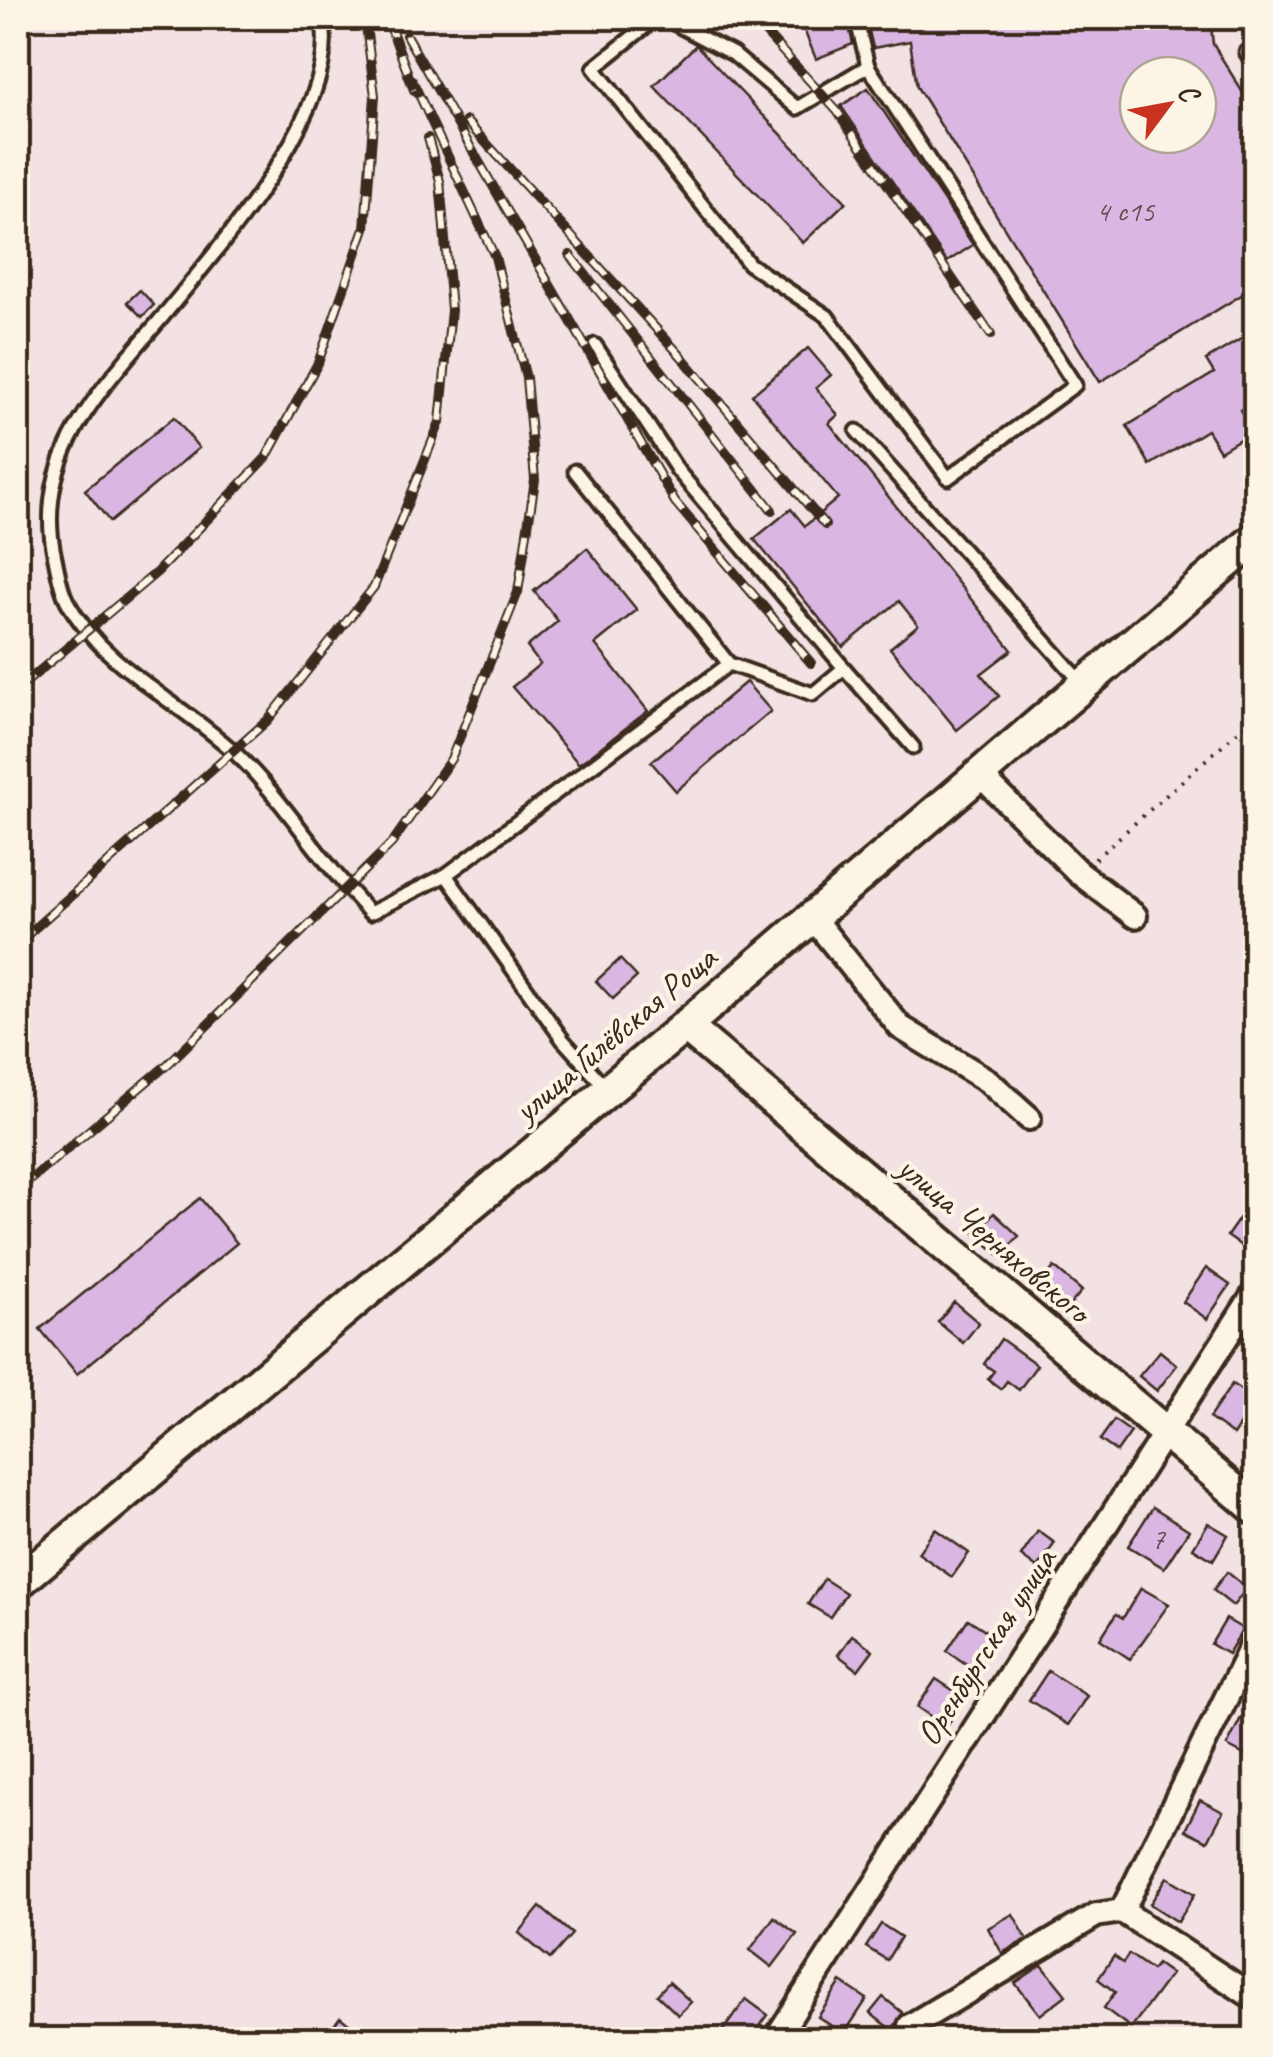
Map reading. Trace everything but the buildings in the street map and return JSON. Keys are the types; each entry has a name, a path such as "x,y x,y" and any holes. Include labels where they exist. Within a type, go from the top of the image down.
{"street":[{"name":"улица Гилёвская Роща","path":"18,1583 685,1026 1256,538"},
{"path":"979,774 1080,873 1134,916"},
{"path":"812,917 900,1026 988,1081 1029,1118"},
{"name":"улица Черняховского","path":"685,1026 1256,1508"},
{"name":"Оренбургская улица","path":"775,2040 1256,1291"},
{"path":"1122,1911 1256,1636"},
{"path":"910,2026 1096,1915 1122,1911 1256,1999"}],"lane":[{"path":"322,18 326,36 318,94 290,149 78,419 52,480 49,532 64,596 85,632 235,753 370,913 446,875 729,664"},
{"path":"856,18 868,66 1075,385 948,478 828,316 749,264 594,68 660,18 733,54 797,108 868,66"},
{"path":"1246,52 1256,68"},
{"path":"596,345 678,471 913,747"},
{"path":"857,431 1084,684"},
{"path":"575,471 729,664 813,694 844,668"},
{"path":"446,875 563,1040 607,1089"}],"path":[{"path":"1080,873 1256,716"}],"railway":[{"path":"18,689 157,572 266,458 318,363 365,228 375,96 365,18"},
{"path":"387,18 414,90"},
{"path":"752,18 837,111 991,335"},
{"path":"406,35 675,502 811,663"},
{"path":"18,1190 168,1064 392,843 451,759 518,592 535,480 526,378 495,257 412,80"},
{"path":"466,121 681,356 825,525"},
{"path":"18,943 268,720 374,587 440,422 451,310 440,181 428,138"},
{"path":"570,255 772,510"}]}
